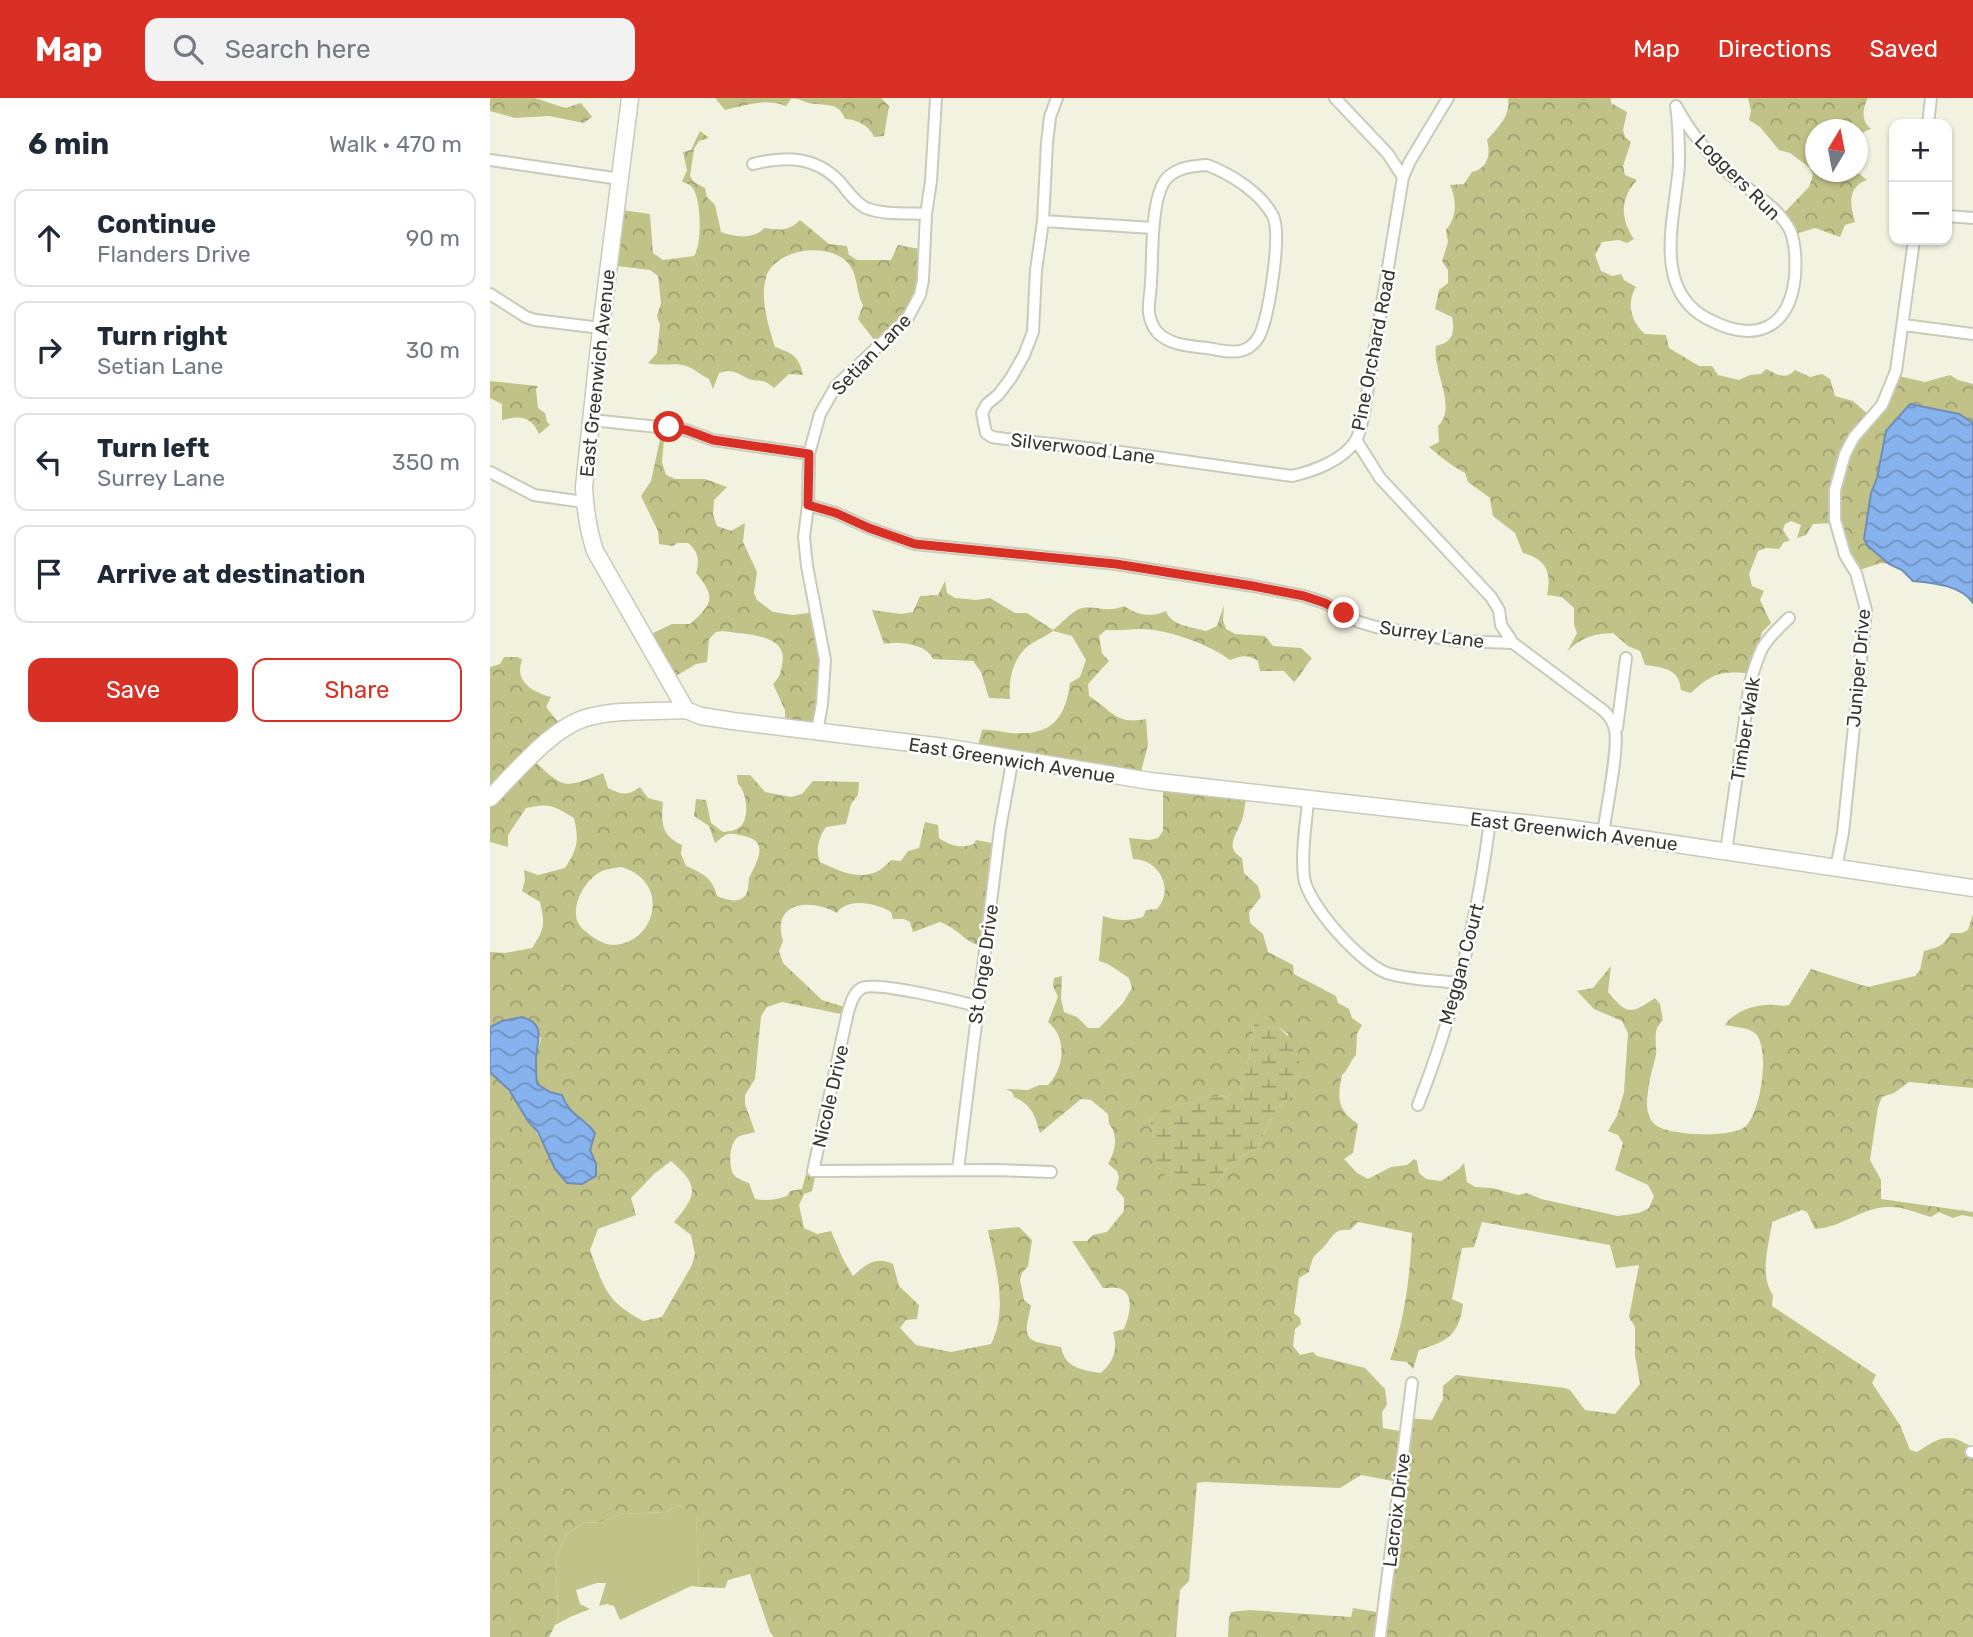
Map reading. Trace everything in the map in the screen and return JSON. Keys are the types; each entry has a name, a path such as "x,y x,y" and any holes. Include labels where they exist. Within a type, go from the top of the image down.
{"street":[{"name":"East Greenwich Avenue","path":"630,98 601,328 584,502 587,527 595,551 686,709 701,716 1013,757 1150,781 1603,834 1973,888"},
{"name":"Setian Lane","path":"817,732 825,660 804,537 809,454 820,414 836,386 897,330 914,308 923,280 936,98"},
{"name":"Silverwood Lane","path":"1057,98 1047,144 1043,221 1036,270 1035,319 1029,344 1011,378 982,413 986,433 992,437 1006,439 1292,476 1327,464 1356,440"},
{"path":"1335,98 1388,153 1403,177"},
{"name":"Pine Orchard Road","path":"1448,98 1410,160 1403,177 1363,418 1356,440 1380,478 1491,597 1499,610 1501,625 1513,643"},
{"path":"1929,119 1931,98"},
{"name":"Loggers Run","path":"1673,102 1696,137 1713,156 1731,175 1772,208 1790,231 1796,268 1791,296 1783,314 1772,326 1761,331 1746,332 1701,316 1679,291 1672,273 1670,247 1679,165 1678,120 1673,102"},
{"path":"753,164 772,159 792,158 808,161 832,174 858,203 868,209 926,214"},
{"path":"490,160 620,179"},
{"path":"1207,165 1220,170 1266,205 1275,220 1277,243 1261,334 1253,344 1233,352 1177,343 1158,333 1152,325 1149,311 1153,228 1163,185 1168,177 1183,167 1207,165"},
{"path":"1952,216 1973,218"},
{"path":"1043,221 1153,228"},
{"name":"Juniper Drive","path":"1836,868 1843,833 1866,610 1856,573 1845,555 1835,520 1835,490 1845,454 1854,437 1882,405 1896,371 1913,245"},
{"path":"490,294 535,320 601,328"},
{"path":"1904,325 1973,334"},
{"path":"592,420 686,430 713,440 809,454"},
{"path":"490,472 534,495 584,502"},
{"name":"Surrey Lane","path":"808,505 915,544 1116,564 1253,586 1304,596 1325,603 1359,622 1376,627 1459,641 1513,643 1604,711 1612,720 1616,733"},
{"name":"Timber Walk","path":"1726,852 1754,670 1766,639 1789,618"},
{"path":"1603,834 1626,658"},
{"path":"490,798 544,745 576,722 602,715 686,709"},
{"name":"St Onge Drive","path":"958,1170 1000,829 1013,757"},
{"path":"1308,801 1304,879 1318,908 1357,953 1374,967 1399,975 1457,983"},
{"name":"Meggan Court","path":"1418,1105 1437,1058 1475,920 1490,820"},
{"name":"Nicole Drive","path":"977,1006 869,985 856,993 848,1012 813,1171 1051,1172"},
{"name":"Lacroix Drive","path":"1380,1637 1412,1383"}],"green space":[{"path":"490,98 535,98 565,108 581,103 592,117 584,123 549,116 515,118 490,111"},
{"path":"715,98 881,98 889,106 884,136 874,137 866,126 845,119 839,109 830,105 791,99 786,106 763,102 725,110"},
{"path":"1508,98 1611,98 1611,103 1627,112 1623,130 1625,137 1631,142 1623,166 1625,175 1637,180 1627,194 1624,216 1634,239 1627,243 1619,240 1602,242 1595,255 1601,271 1612,276 1621,274 1624,280 1636,287 1631,299 1633,318 1645,334 1666,335 1669,348 1699,366 1712,366 1718,375 1739,380 1761,374 1766,369 1784,376 1795,370 1810,377 1822,374 1830,379 1835,396 1853,401 1870,416 1894,375 1925,382 1950,375 1973,384 1973,423 1959,414 1910,404 1889,564 1881,563 1856,571 1834,523 1813,524 1806,535 1797,538 1801,525 1791,521 1785,524 1783,530 1790,541 1784,542 1779,549 1766,548 1758,551 1749,574 1752,586 1764,591 1760,600 1771,623 1762,632 1750,674 1724,673 1705,681 1691,693 1681,690 1674,673 1645,665 1640,651 1628,646 1613,633 1588,637 1567,652 1577,633 1574,608 1562,597 1547,595 1549,580 1546,568 1537,559 1523,553 1515,533 1493,516 1490,498 1468,482 1465,473 1429,447 1439,442 1438,426 1446,409 1437,367 1436,346 1442,345 1452,336 1453,327 1452,317 1435,309 1439,290 1448,283 1448,270 1442,261 1448,242 1446,230 1455,208 1450,185 1464,184 1472,172 1485,164 1489,150 1487,140 1506,116"},
{"path":"1748,98 1868,98 1865,119 1805,119 1805,164 1790,153 1779,150 1760,127 1749,120 1751,111"},
{"path":"700,131 709,138 699,141 694,149 690,176 694,182 705,188 707,197 715,205 721,232 749,236 764,228 788,228 800,220 829,244 847,246 849,255 857,260 891,260 898,245 925,250 915,306 878,345 858,319 863,305 850,266 837,255 814,250 802,251 779,260 771,267 764,286 766,312 775,347 794,356 803,375 789,374 774,388 766,382 751,380 727,371 719,373 713,389 709,379 689,367 648,363 657,353 660,325 657,316 661,303 658,276 650,270 609,265 622,210 650,214 653,253 663,260 694,256 700,222 698,201 692,187 682,182 687,170 683,152 691,150"},
{"path":"1811,182 1863,182 1856,187 1852,197 1855,222 1845,225 1840,237 1815,228 1792,235 1781,216"},
{"path":"490,381 538,386 538,408 545,413 550,425 539,434 525,418 502,420 502,404 490,398"},
{"path":"663,426 662,462 666,475 675,479 705,479 727,487 714,500 713,515 717,526 731,531 745,523 743,542 757,572 754,593 757,600 773,612 793,615 815,612 825,658 818,728 785,727 785,710 773,684 780,673 782,654 779,646 772,641 753,635 716,632 709,639 707,662 696,664 671,679 645,637 672,624 690,624 707,606 709,600 707,589 696,573 698,560 694,549 688,543 677,543 673,546 659,544 658,531 641,496 651,481"},
{"path":"945,581 947,593 955,598 990,598 1015,613 1027,613 1053,630 1079,609 1112,609 1124,606 1144,614 1166,611 1177,623 1206,631 1217,626 1224,605 1223,620 1226,629 1235,634 1265,636 1273,646 1301,648 1312,658 1294,682 1284,671 1260,671 1258,661 1251,657 1230,660 1187,638 1151,630 1106,630 1099,636 1102,653 1109,661 1088,684 1089,696 1121,718 1146,719 1148,745 1139,779 977,750 982,730 1036,732 1053,723 1064,707 1070,683 1080,677 1086,660 1072,636 1053,631 1028,646 1015,663 1010,699 989,698 981,672 973,661 933,659 919,647 898,643 884,644 872,610 901,614 913,612 920,596 938,595"},
{"path":"504,657 518,657 522,660 520,674 523,680 531,689 551,697 546,707 562,727 532,759 551,776 564,783 579,782 603,773 608,788 628,793 640,787 648,798 663,802 664,828 670,837 682,845 681,854 686,866 706,877 717,896 722,898 740,900 746,894 749,878 758,859 759,847 752,839 734,834 725,835 715,843 709,826 694,816 696,799 706,800 711,823 723,832 738,828 745,818 746,805 737,775 750,775 765,792 791,797 802,794 813,781 859,782 858,795 851,804 846,824 826,827 818,848 820,862 848,873 875,873 891,860 901,861 908,851 919,848 925,822 938,825 939,838 952,845 969,846 976,840 997,844 984,947 940,922 913,932 910,922 893,919 891,912 870,904 855,903 837,913 816,905 796,906 788,911 781,928 783,941 779,951 783,963 822,1000 848,1008 846,1015 782,1002 767,1007 761,1016 755,1079 745,1095 745,1104 755,1132 738,1137 730,1155 734,1175 749,1183 755,1199 771,1200 787,1196 790,1191 802,1189 806,1174 813,1170 816,1172 812,1191 804,1194 799,1205 804,1228 817,1234 831,1231 853,1276 872,1262 893,1264 899,1286 919,1305 917,1319 906,1320 900,1328 916,1345 951,1352 991,1344 996,1331 999,1287 988,1230 1019,1227 1032,1240 1028,1266 1020,1280 1024,1300 1031,1306 1027,1333 1034,1341 1061,1347 1070,1364 1101,1373 1114,1355 1113,1332 1124,1329 1126,1325 1130,1302 1126,1292 1119,1288 1103,1288 1072,1241 1087,1241 1093,1235 1107,1232 1124,1211 1124,1198 1116,1189 1119,1178 1117,1171 1108,1164 1113,1154 1115,1138 1108,1114 1091,1100 1081,1099 1040,1133 1029,1107 1006,1089 1028,1090 1039,1085 1048,1085 1058,1070 1061,1044 1054,1028 1048,1022 1058,997 1053,986 1054,978 1062,976 1061,999 1064,1012 1077,1017 1088,1028 1099,1028 1123,1003 1132,988 1129,978 1099,961 1103,916 1123,920 1143,917 1146,910 1157,909 1162,901 1162,876 1150,864 1133,859 1129,838 1149,840 1158,838 1163,831 1163,783 1246,796 1233,847 1242,858 1244,873 1258,886 1261,897 1249,912 1250,923 1263,934 1268,952 1293,965 1294,974 1336,996 1338,1003 1349,1009 1352,1018 1362,1025 1357,1034 1356,1055 1342,1075 1339,1097 1346,1114 1358,1124 1353,1153 1344,1159 1357,1173 1368,1179 1391,1167 1407,1165 1414,1159 1417,1161 1419,1173 1426,1179 1441,1181 1464,1163 1467,1182 1475,1187 1492,1188 1518,1195 1527,1193 1541,1199 1618,1216 1639,1213 1649,1208 1654,1196 1648,1185 1615,1170 1623,1143 1618,1135 1608,1131 1617,1116 1624,1092 1628,1033 1622,1021 1594,1009 1577,991 1593,988 1611,966 1608,992 1625,1009 1635,1009 1655,998 1660,1004 1663,1020 1656,1031 1656,1055 1647,1106 1653,1123 1676,1132 1729,1132 1746,1126 1751,1118 1759,1095 1763,1066 1760,1042 1756,1034 1725,1025 1728,1021 1743,1010 1755,1006 1789,1005 1811,969 1868,987 1915,976 1920,970 1924,951 1940,945 1951,933 1968,930 1973,914 1973,1088 1909,1082 1894,1093 1882,1097 1870,1160 1881,1180 1881,1199 1973,1212 1973,1217 1962,1215 1953,1218 1939,1212 1931,1217 1888,1207 1869,1210 1834,1225 1815,1229 1807,1212 1802,1210 1772,1222 1766,1269 1773,1295 1772,1306 1876,1375 1872,1383 1900,1425 1910,1450 1917,1452 1945,1438 1973,1446 1973,1637 1228,1637 1231,1612 1249,1610 1351,1617 1353,1608 1382,1613 1398,1482 1361,1475 1340,1488 1197,1483 1189,1581 1180,1590 1176,1637 774,1637 750,1574 728,1580 725,1588 699,1587 696,1514 680,1505 666,1512 623,1514 600,1522 583,1523 566,1534 555,1561 559,1617 549,1637 490,1637 490,1072 527,1118 555,1169 596,1164 590,1150 588,1123 567,1109 562,1095 537,1084 536,1057 541,1038 521,1018 502,1021 490,1027 490,952 505,953 532,948 543,926 540,902 522,891 524,870 538,875 565,868 573,855 577,839 574,818 556,808 541,806 526,808 508,835 508,847 490,842 490,667 500,664","holes":["621,867 637,874 647,885 652,898 648,924 639,935 627,942 612,945 601,942 584,930 576,916 582,890 602,871","1266,1014 1288,1034 1293,1095 1277,1108 1257,1148 1229,1165 1216,1183 1154,1157 1154,1138 1149,1119 1167,1108 1222,1095 1228,1098 1230,1093 1241,1091 1254,1022","671,1161 691,1184 691,1197 674,1222 691,1235 695,1254 692,1265 662,1317 643,1321 621,1307 608,1292 590,1250 598,1229 636,1215 631,1198","1358,1222 1412,1233 1406,1297 1390,1360 1407,1362 1413,1369 1419,1350 1445,1340 1459,1323 1463,1304 1452,1299 1462,1248 1474,1247 1482,1222 1610,1245 1616,1268 1639,1265 1629,1317 1635,1327 1635,1355 1640,1384 1615,1414 1585,1410 1570,1390 1565,1388 1456,1375 1443,1386 1443,1399 1432,1420 1408,1418 1405,1432 1383,1428 1382,1412 1387,1405 1385,1389 1365,1368 1317,1356 1313,1352 1300,1355 1293,1346 1295,1329 1301,1324 1300,1318 1294,1313 1299,1278 1309,1272 1314,1257 1334,1234 1350,1230"]},
{"path":"1262,1014 1266,1014 1296,1046 1299,1063 1297,1074 1294,1075 1293,1095 1277,1108 1257,1148 1229,1165 1216,1183 1195,1191 1177,1187 1158,1168 1149,1119 1166,1108 1222,1095 1228,1098 1232,1090 1241,1091 1254,1022"},
{"path":"680,1505 696,1513 699,1587 691,1586 620,1620 614,1606 599,1606 606,1583 597,1583 576,1590 580,1604 590,1609 555,1625 559,1617 555,1561 566,1534 583,1523 600,1522 623,1514 666,1512"}],"water":[{"path":"1910,404 1959,414 1973,423 1973,603 1954,589 1913,581 1868,546 1864,539 1871,493 1877,478 1886,431"},
{"path":"522,1017 530,1020 538,1029 537,1084 562,1095 569,1108 595,1133 590,1150 596,1164 596,1176 582,1184 567,1183 555,1169 538,1132 509,1090 490,1072 490,1027 502,1021"}],"route":[{"path":"669,427 713,440 809,454 808,505 915,544 1116,564 1253,586 1304,596 1344,613"}]}
